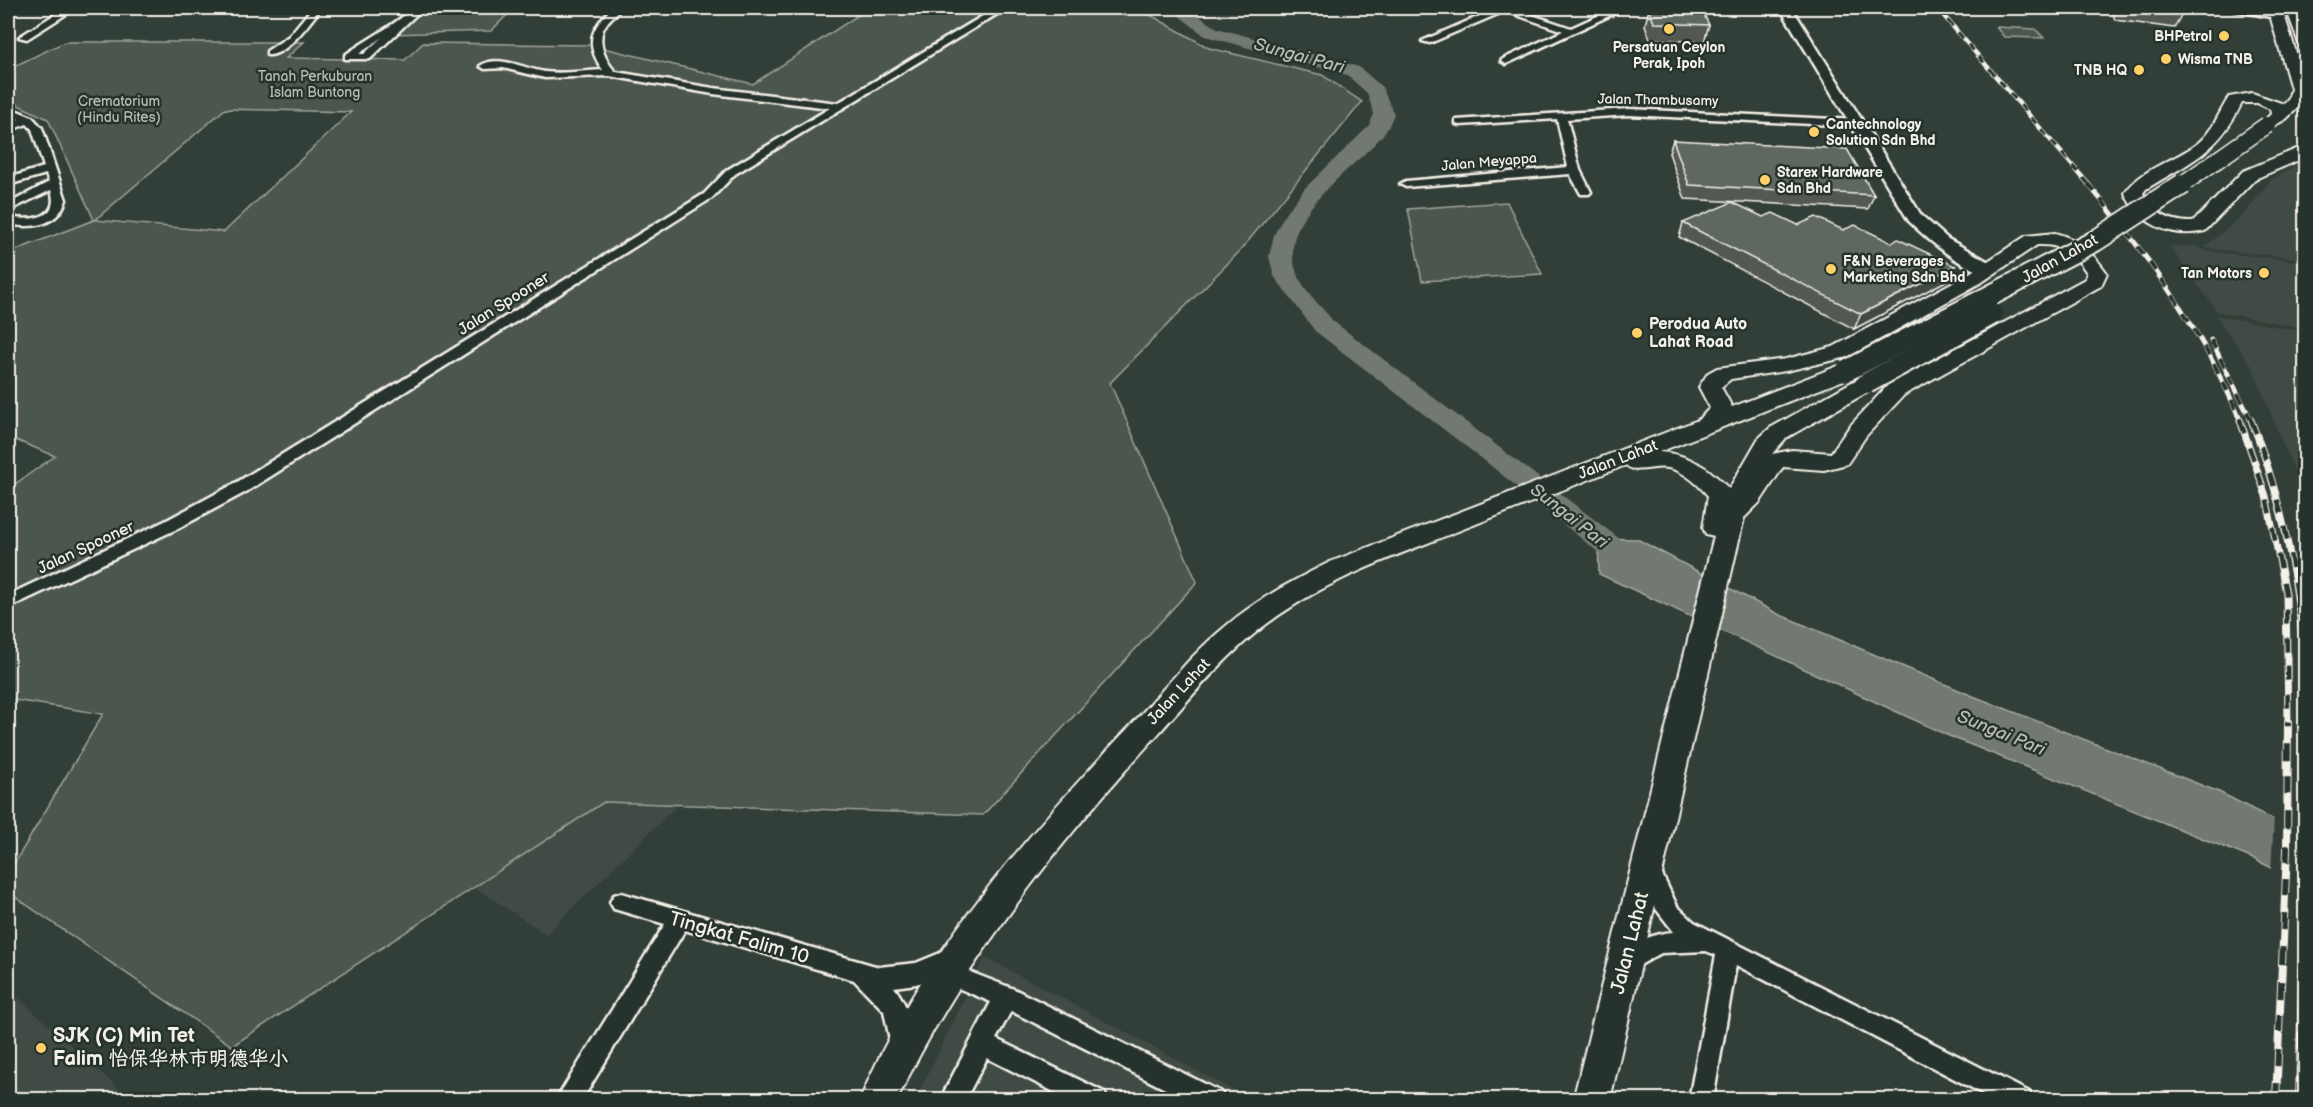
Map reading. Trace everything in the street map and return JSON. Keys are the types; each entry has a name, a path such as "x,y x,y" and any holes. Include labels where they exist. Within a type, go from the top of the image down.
{"main road":[{"path":"1786,8 1915,218 1942,243 1988,269"},
{"path":"2221,124 2226,102 2231,95 2278,98 2299,89 2275,11"},
{"path":"2298,11 2306,44"},
{"name":"Jalan Lahat","path":"1591,1100 1732,515 1744,480 1766,444 1795,422 2113,247 2277,124 2296,102 2299,89"},
{"path":"2277,124 2278,108 2269,102 2238,98 2205,146 2139,185 2134,193 2142,208 2159,220 2174,226 2198,227 2246,177 2306,150"},
{"name":"Jalan Lahat","path":"878,1100 899,1052 955,962 1006,890 1114,762 1234,633 1281,598 1339,568 1761,406 1846,371 2095,241 2277,124 2306,115"},
{"path":"1703,428 1716,417 1721,408 1710,387 1716,378 1725,373 1786,365 1840,352 1988,269 2027,243 2047,239 2075,247 2093,266 2097,277 2094,282 1896,390 1877,408 1839,459 1829,462 1792,458 1776,460 1751,496 1732,515"},
{"path":"1716,378 1720,390 1729,399 1739,404 1761,406"},
{"path":"1795,422 1792,440 1806,449 1829,450 1853,440"},
{"path":"1535,493 1648,460 1663,458 1679,461 1707,478 1720,495 1715,526 1719,576"}],"street":[{"path":"24,37 71,8"},
{"path":"270,53 292,38 316,8"},
{"path":"402,23 389,28 348,57 364,58 402,23 418,8"},
{"path":"610,73 597,40 602,24 617,8"},
{"name":"Jalan Spooner","path":"8,602 171,525 240,488 708,195 731,172 1002,8"},
{"path":"1427,41 1505,8 1571,31"},
{"path":"1506,61 1621,8"},
{"path":"2227,8 2275,11"},
{"path":"485,66 503,65 545,75 610,73 713,91 841,106"},
{"path":"8,110 28,119 38,128 60,200 59,206 51,215 29,224 8,221"},
{"name":"Jalan Thambusamy","path":"1460,122 1642,112 1855,123"},
{"path":"1561,116 1574,170 1585,192"},
{"path":"8,128 28,119"},
{"path":"8,182 49,169"},
{"name":"Jalan Meyappa","path":"1406,184 1574,170"},
{"path":"8,208 54,184"},
{"path":"1649,865 1667,912 1674,920 1706,941 1728,950 2021,1100"},
{"name":"Tingkat Falim 10","path":"621,902 858,973"},
{"path":"568,1100 679,921"},
{"path":"1625,964 1658,943 1706,941"},
{"path":"1701,1100 1728,950"},
{"path":"858,973 879,977 901,977 955,962 1006,997 1213,1100"},
{"path":"858,973 879,985 894,1003 901,1026 899,1052"},
{"path":"952,1100 1006,997"},
{"path":"981,1042 1096,1100"}],"shaded area":[{"path":"2305,160 2305,259 2204,248 2245,213 2271,180"},
{"path":"2169,246 2196,246 2206,251 2305,262 2305,328 2218,312"},
{"path":"2215,315 2305,332 2305,492 2281,440 2252,366"},
{"path":"791,694 546,934 463,880"},
{"path":"985,957 1250,1099 915,1100"},
{"name":"SJK (C) Min Tet Falim 怡保华林市明德华小","path":"13,993 130,1099 8,1099 8,997"}],"green space":[{"path":"425,8 514,8 491,31 394,34"},
{"path":"869,8 1138,8 1209,48 1322,75 1362,102 1240,251 1110,383 1197,582 983,815 604,802 232,1046 8,892 8,874 103,714 8,699 8,489 55,456 8,437 8,253 94,220 48,119 8,100 8,69 65,42 304,42 286,58 405,60 423,43 591,45 753,84","holes":["225,109 351,112 224,232 95,220"]},
{"path":"1996,27 2035,29 2044,38 2004,37"},
{"path":"1507,202 1542,274 1422,281 1408,209"}],"water":[{"path":"1598,538 1637,539 1778,614 1973,696 2219,792 2305,836 2305,885 2256,860 1949,736 1599,574"}],"pier":[{"path":"2274,817 2306,833 2306,888 2271,871"}],"building":[{"path":"1701,8 1709,25 1654,23 1649,9"},
{"path":"2152,8 2182,8 2183,12"},
{"name":"Starex Hardware Sdn Bhd","path":"1673,140 1847,149 1874,195 1689,185"},
{"name":"F&N Beverages Marketing Sdn Bhd","path":"1732,202 1763,217 1773,213 1798,225 1816,217 1843,230 1855,225 1892,243 1898,239 1955,266 1861,314 1683,223"}],"waterway":[{"name":"Sungai Pari","path":"1177,8 1211,32 1353,71 1375,91 1384,114 1378,128 1312,192 1296,214 1285,235 1280,256 1286,276 1324,326 1495,455 1630,562"}],"railway":[{"path":"1937,8 2090,186"},
{"path":"2088,184 2133,240 2174,297 2210,358 2241,422"},
{"path":"2211,340 2251,420"},
{"path":"2240,420 2266,496 2286,593 2288,723"},
{"path":"2251,420 2274,486 2290,552 2304,654 2306,689"},
{"path":"2276,1100 2287,851 2288,723"},
{"path":"2299,1100 2306,830"}],"place":[{"name":"Persatuan Ceylon Perak, Ipoh","path":"1669,29"},
{"name":"BHPetrol","path":"2224,36"},
{"name":"Wisma TNB","path":"2166,59"},
{"name":"TNB HQ","path":"2139,70"},
{"name":"Cantechnology Solution Sdn Bhd","path":"1814,132"},
{"name":"Starex Hardware Sdn Bhd","path":"1765,180"},
{"name":"F&N Beverages Marketing Sdn Bhd","path":"1831,269"},
{"name":"Tan Motors","path":"2264,273"},
{"name":"Perodua Auto Lahat Road","path":"1637,333"},
{"name":"SJK (C) Min Tet Falim 怡保华林市明德华小","path":"41,1048"}],"park label":[{"name":"Tanah Perkuburan Islam Buntong","path":"315,84"},
{"name":"Crematorium (Hindu Rites)","path":"119,109"}]}
